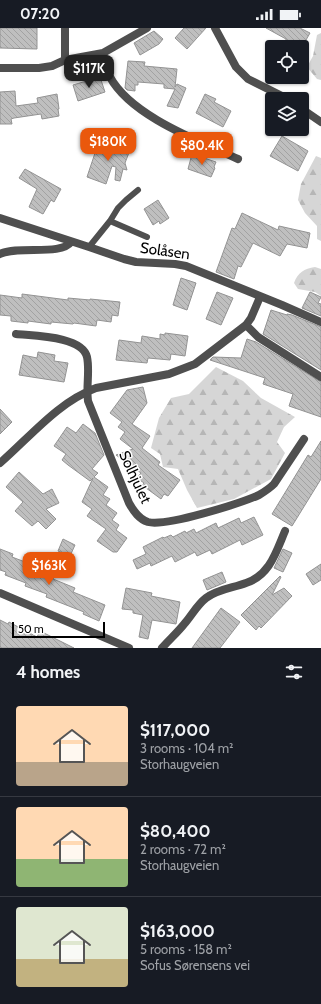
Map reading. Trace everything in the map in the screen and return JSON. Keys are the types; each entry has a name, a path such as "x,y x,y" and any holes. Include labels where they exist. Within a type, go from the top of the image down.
{"street":[{"path":"65,28 65,60"},
{"path":"0,68 39,68 52,66 65,60 103,53 147,28"},
{"path":"215,28 236,67 248,79 274,92"},
{"path":"103,53 109,76 129,101 154,119 238,159"},
{"path":"309,114 321,122"},
{"name":"Solåsen","path":"0,218 124,259 136,262 186,266 321,322"},
{"path":"0,254 20,250 61,248 71,242"},
{"path":"0,463 42,424 87,391 169,374 195,364 246,325 252,318 260,297"},
{"path":"246,325 258,337 321,377"},
{"name":"Solhjulet","path":"16,334 65,340 80,346 86,356 88,401 96,423 129,503 139,517 149,522 163,522 225,507 258,495 267,490 280,476 304,439"},
{"path":"162,648 185,623 197,607 208,597 227,588 251,581 264,572 272,560 285,531"},
{"path":"0,594 129,648"}],"lane":[{"path":"89,247 110,221 118,208 138,190"},
{"path":"110,221 147,237"}],"green space":[{"path":"321,33 321,80 317,79 309,69 309,63 313,56 317,35"},
{"path":"316,156 321,158 321,241 317,239 317,226 305,213 298,200 301,184"},
{"path":"315,267 321,269 321,296 315,292 298,289 294,283 297,276 302,272"},
{"path":"216,367 243,381 261,398 295,417 284,427 277,442 285,453 271,479 234,499 197,508 178,469 163,467 160,454 151,448 159,418 171,398 189,394"}],"building":[{"path":"0,28 37,28 37,49 0,48"},
{"path":"184,28 206,28 187,49 175,38"},
{"path":"266,28 300,28 310,33 306,40 286,39"},
{"path":"154,31 163,39 159,44 140,55 134,43"},
{"path":"128,61 145,62 144,66 177,69 175,87 177,84 186,88 178,108 167,106 175,89 164,88 164,84 138,82 138,85 135,85 135,91 127,90 125,88"},
{"path":"100,77 105,92 78,101 73,85"},
{"path":"15,91 16,106 38,103 37,98 57,94 59,116 42,119 41,114 11,119 12,124 0,124 0,92"},
{"path":"205,94 216,99 214,102 231,111 223,127 196,113"},
{"path":"282,136 308,151 298,171 270,156"},
{"path":"101,140 130,150 125,163 127,170 123,169 120,181 115,180 116,167 112,166 106,184 87,177 95,153 97,154"},
{"path":"192,154 216,162 211,177 188,169"},
{"path":"25,169 61,189 54,202 51,200 43,214 29,207 37,189 19,178"},
{"path":"158,200 169,218 160,224 159,221 153,225 144,209"},
{"path":"242,213 278,230 279,226 310,233 307,248 287,244 280,256 253,243 241,267 238,266 234,279 216,272 232,228 235,229"},
{"path":"181,278 196,283 187,310 173,305"},
{"path":"217,292 233,298 221,325 206,319"},
{"path":"310,292 321,297 318,303 321,304 321,316 302,308"},
{"path":"22,294 68,300 68,298 120,302 118,316 112,315 111,322 97,320 96,326 74,323 51,322 51,324 28,321 28,323 11,321 11,316 0,315 0,295 22,298"},
{"path":"271,310 292,315 321,327 321,370 263,334"},
{"path":"165,333 188,336 185,356 171,354 170,360 148,358 147,363 116,360 119,340 141,343 142,336 160,339 160,334 165,335"},
{"path":"247,339 256,342 321,382 321,417 289,406 293,394 263,384 265,378 210,360 213,357 241,358"},
{"path":"38,352 55,355 54,361 68,363 64,382 19,375 23,355 37,358"},
{"path":"143,387 147,403 132,424 150,436 142,448 160,462 158,465 180,480 168,496 164,494 161,499 142,485 144,483 137,478 141,473 116,455 133,449 120,439 125,432 118,427 122,422 110,413 127,390"},
{"path":"0,409 12,422 0,434"},
{"path":"83,424 95,433 104,455 92,469 98,473 94,477 108,487 103,495 110,499 106,505 117,513 112,520 119,525 116,530 127,538 117,552 113,552 97,541 106,529 87,516 92,509 82,502 93,478 90,481 68,465 62,460 66,454 54,446 67,427 76,433"},
{"path":"321,441 321,479 292,526 272,514 308,455 311,457"},
{"path":"19,472 43,494 52,489 59,503 46,509 56,519 46,529 38,521 32,526 15,511 23,502 6,487"},
{"path":"254,517 263,535 242,545 240,540 212,554 210,550 197,556 195,552 175,562 172,556 151,566 150,563 137,569 133,560 146,554 143,547 163,537 164,538 171,535 173,537 185,531 186,533 194,529 196,533 216,523 218,528 239,518 241,523"},
{"path":"63,539 75,545 70,556 58,551"},
{"path":"0,549 13,554 12,557 33,565 32,568 54,577 53,579 75,588 73,592 105,605 99,621 83,614 84,612 46,597 47,594 25,586 26,583 5,575 6,572 0,570"},
{"path":"283,549 292,553 283,572 274,568"},
{"path":"321,564 321,580 313,585 306,574"},
{"path":"222,572 226,582 207,590 203,580"},
{"path":"280,576 281,577 272,595 284,588 292,596 261,628 259,626 256,630 241,615"},
{"path":"126,588 152,593 151,596 180,602 176,624 152,620 148,639 139,637 143,615 133,613 133,610 122,609"},
{"path":"221,608 240,622 220,648 192,648"},
{"path":"0,620 8,624 9,622 37,637 40,631 74,648 0,648"}]}
